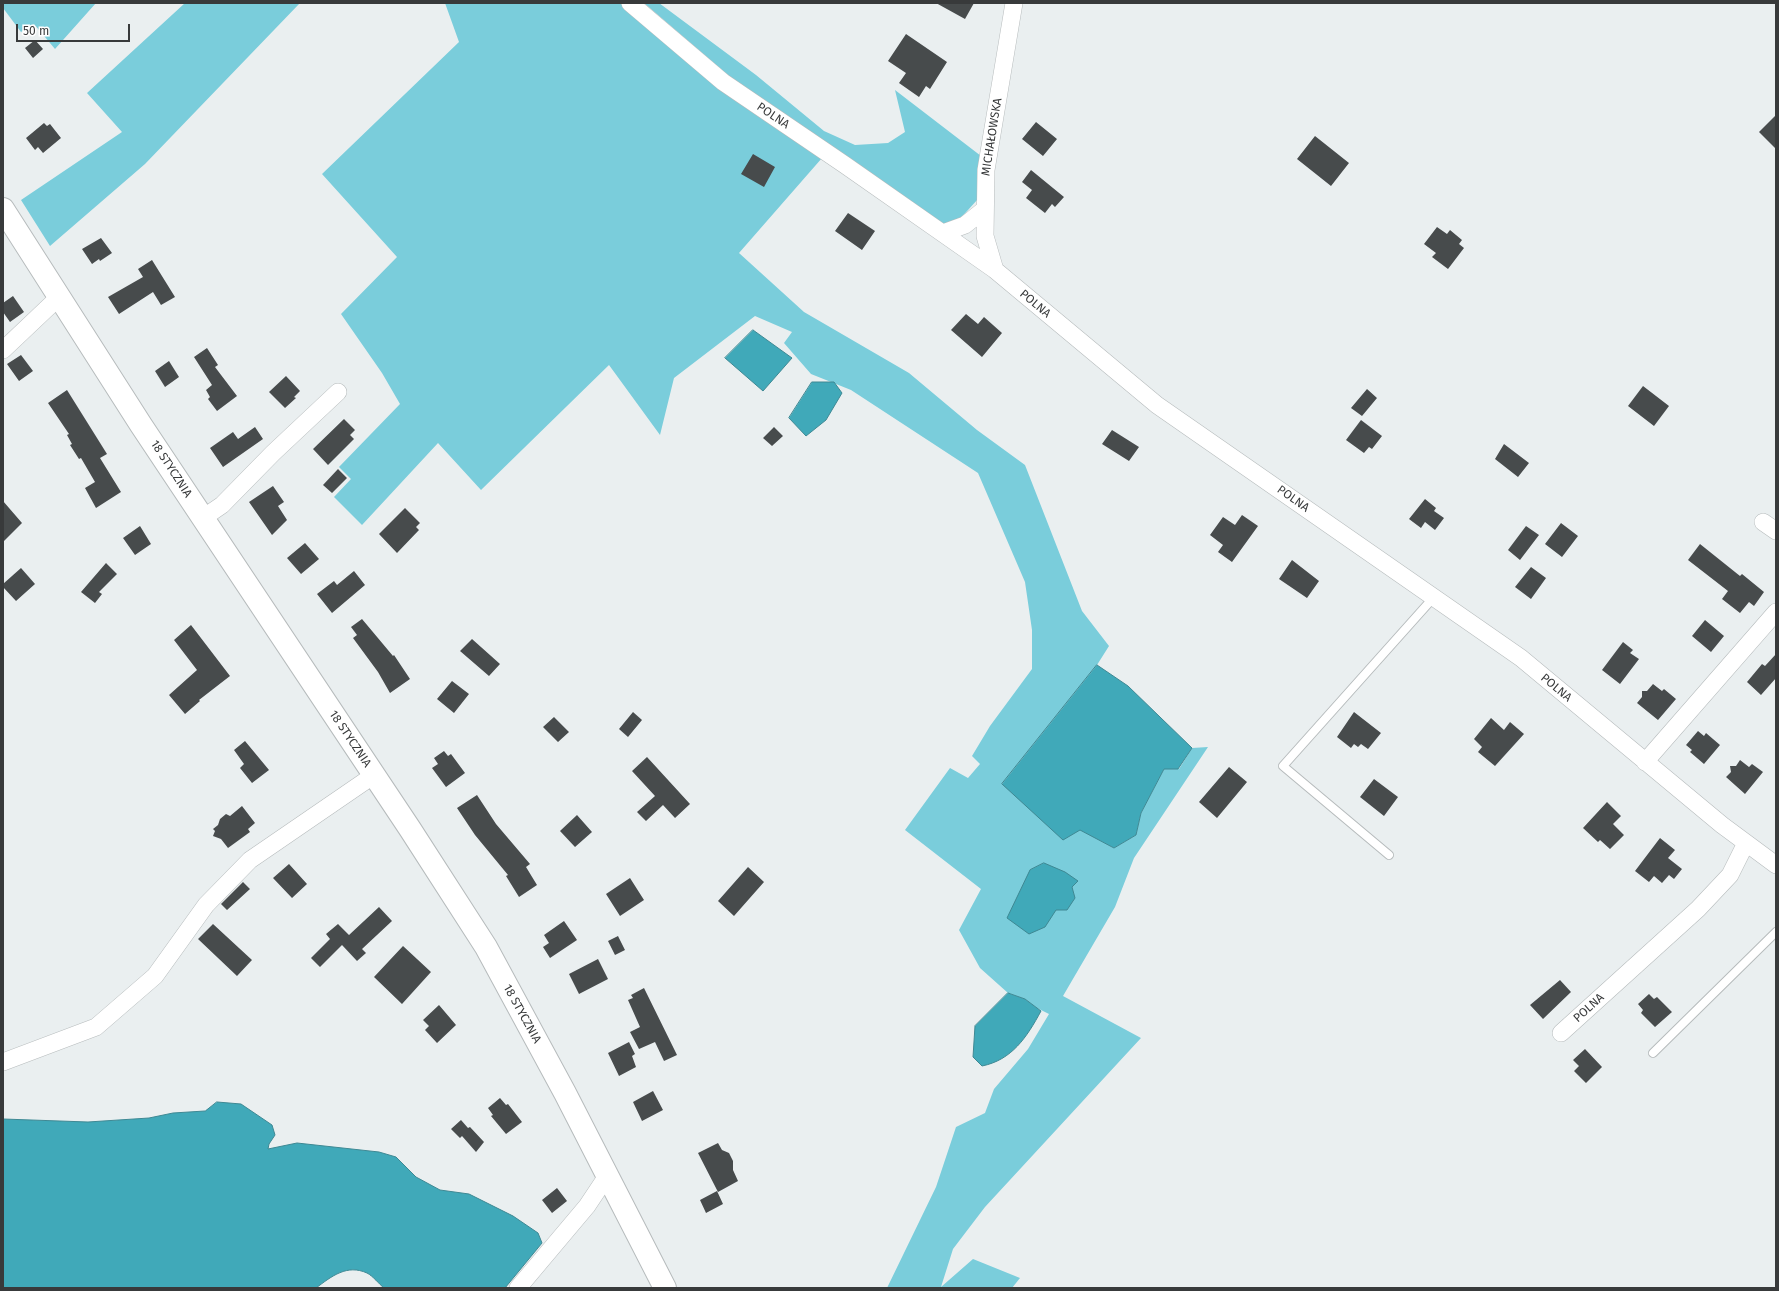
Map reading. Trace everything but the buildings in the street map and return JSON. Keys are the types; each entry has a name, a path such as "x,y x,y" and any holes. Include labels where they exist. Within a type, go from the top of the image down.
{"street":[{"name":"POLNA","path":"630,3 723,82 995,270 1157,405 1521,658 1722,825 1776,864"},
{"name":"MICHAŁOWSKA","path":"995,270 985,236 986,170 1014,3"},
{"name":"18 STYCZNIA","path":"3,209 202,518 374,775 486,948 565,1093 666,1288"},
{"path":"942,233 966,226 985,209"},
{"path":"3,350 59,297"},
{"path":"202,518 222,505 273,453 338,392"},
{"path":"1645,762 1776,612"},
{"path":"3,1062 96,1027 155,976 206,905 250,860 374,775"},
{"name":"POLNA","path":"1561,1033 1698,909 1730,875 1746,843"},
{"path":"518,1288 586,1206 607,1176"}],"lane":[{"path":"1389,855 1283,766 1434,597"},
{"path":"1654,1053 1776,932"}],"shaded area":[{"path":"3,3 96,3 55,49 34,24 21,32 3,8"},
{"path":"185,3 300,3 145,164 50,246 21,200 122,132 87,93"},
{"path":"445,3 620,3 718,87 822,158 739,253 804,312 909,373 977,430 1025,465 1082,611 1109,646 1097,665 1002,784 1114,848 1136,835 1141,813 1164,769 1179,769 1192,748 1208,747 1134,858 1115,907 1063,996 1141,1038 985,1207 953,1249 941,1287 973,1259 1020,1278 1012,1288 887,1288 936,1187 956,1127 985,1113 994,1089 1028,1049 1049,1014 1037,1008 1025,999 1008,993 980,968 959,930 981,889 905,830 950,768 968,778 980,764 972,756 990,726 1032,669 1032,630 1025,582 978,473 851,390 811,374 784,343 792,332 755,316 674,378 660,435 609,365 481,490 438,443 362,525 334,497 351,479 339,467 400,404 382,373 341,314 397,257 322,174 459,42","holes":["1065,872 1067,910 1056,910"]},
{"path":"644,3 659,3 756,75 824,131 855,145 888,143 905,132 895,90 981,156 978,199 958,221 940,225 729,76"},
{"path":"753,330 792,358 763,391 725,358"},
{"path":"812,382 834,382 842,393 826,420 806,436 789,418"},
{"path":"1097,665 1128,686 1192,748 1178,769 1164,769 1141,813 1136,835 1114,848 1080,830 1063,840 1002,784"},
{"path":"1044,863 1065,872 1078,881 1072,887 1075,898 1067,910 1056,910 1045,927 1029,934 1007,918 1030,870"},
{"path":"1008,993 1025,999 1041,1011 1030,1030 1018,1046 1002,1059 982,1066 973,1057 975,1026"},
{"path":"217,1102 241,1104 272,1125 275,1135 269,1144 268,1149 297,1143 379,1152 396,1157 416,1177 440,1190 469,1194 513,1216 538,1233 542,1243 505,1288 384,1288 367,1273 353,1270 340,1273 328,1279 316,1288 3,1288 3,1119 88,1122 149,1118 173,1113 205,1111"}]}
